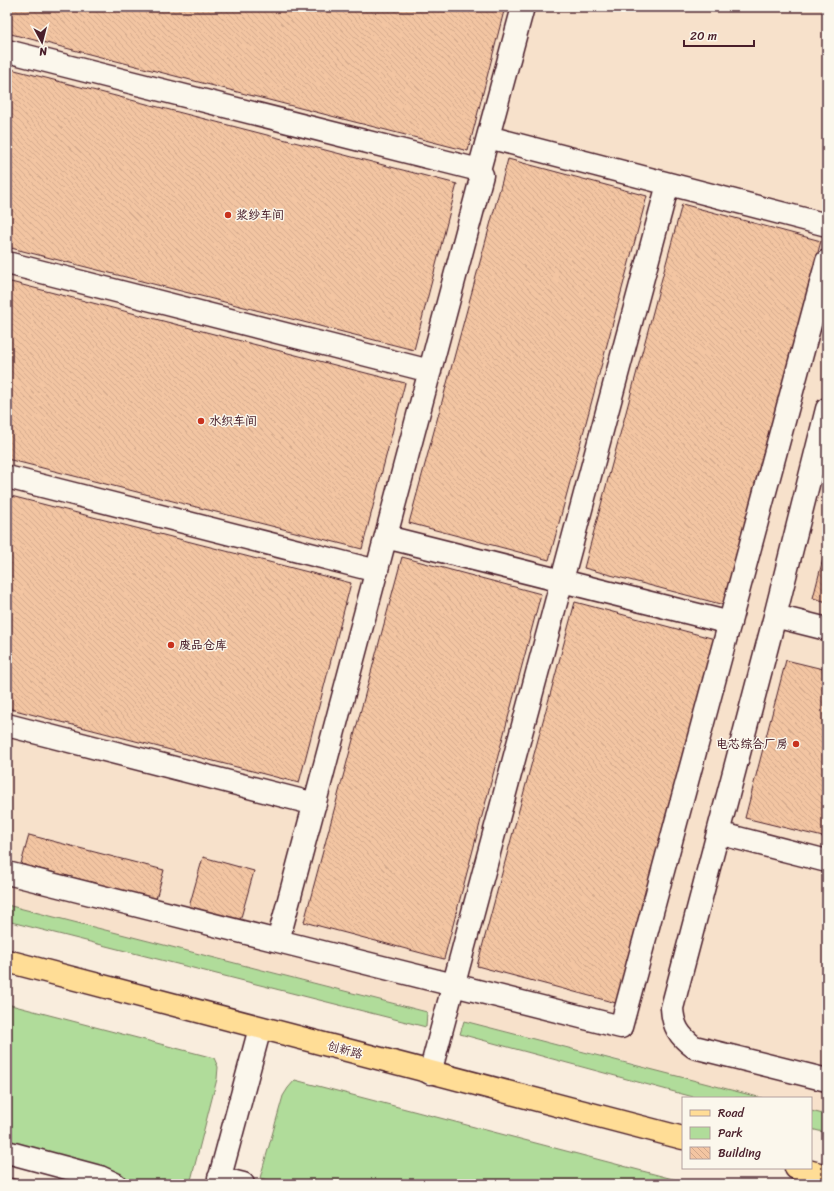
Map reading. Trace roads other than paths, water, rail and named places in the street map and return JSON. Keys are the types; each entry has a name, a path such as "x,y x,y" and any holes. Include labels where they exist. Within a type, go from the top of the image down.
{"main road":[{"name":"创新路","path":"7,961 682,1138"},
{"path":"800,1169 827,1176"}],"lane":[{"path":"278,941 482,175 479,170 523,7"},
{"path":"7,51 479,170"},
{"path":"488,137 827,225"},
{"path":"430,1072 668,184"},
{"path":"7,873 621,1027 827,262"},
{"path":"7,263 430,371"},
{"path":"827,408 775,616 672,1008 673,1020 678,1030 684,1040 694,1047 827,1080"},
{"path":"7,477 377,571"},
{"path":"386,537 730,623"},
{"path":"775,616 827,629"},
{"path":"7,726 315,804"},
{"path":"718,833 827,861"},
{"path":"243,1184 219,1181 260,1028"},
{"path":"7,1152 100,1177 114,1184"}],"place":[{"name":"浆纱车间","path":"228,215"},
{"name":"水织车间","path":"201,421"},
{"name":"废品仓库","path":"171,645"},
{"name":"电芯综合厂房","path":"796,744"}]}
